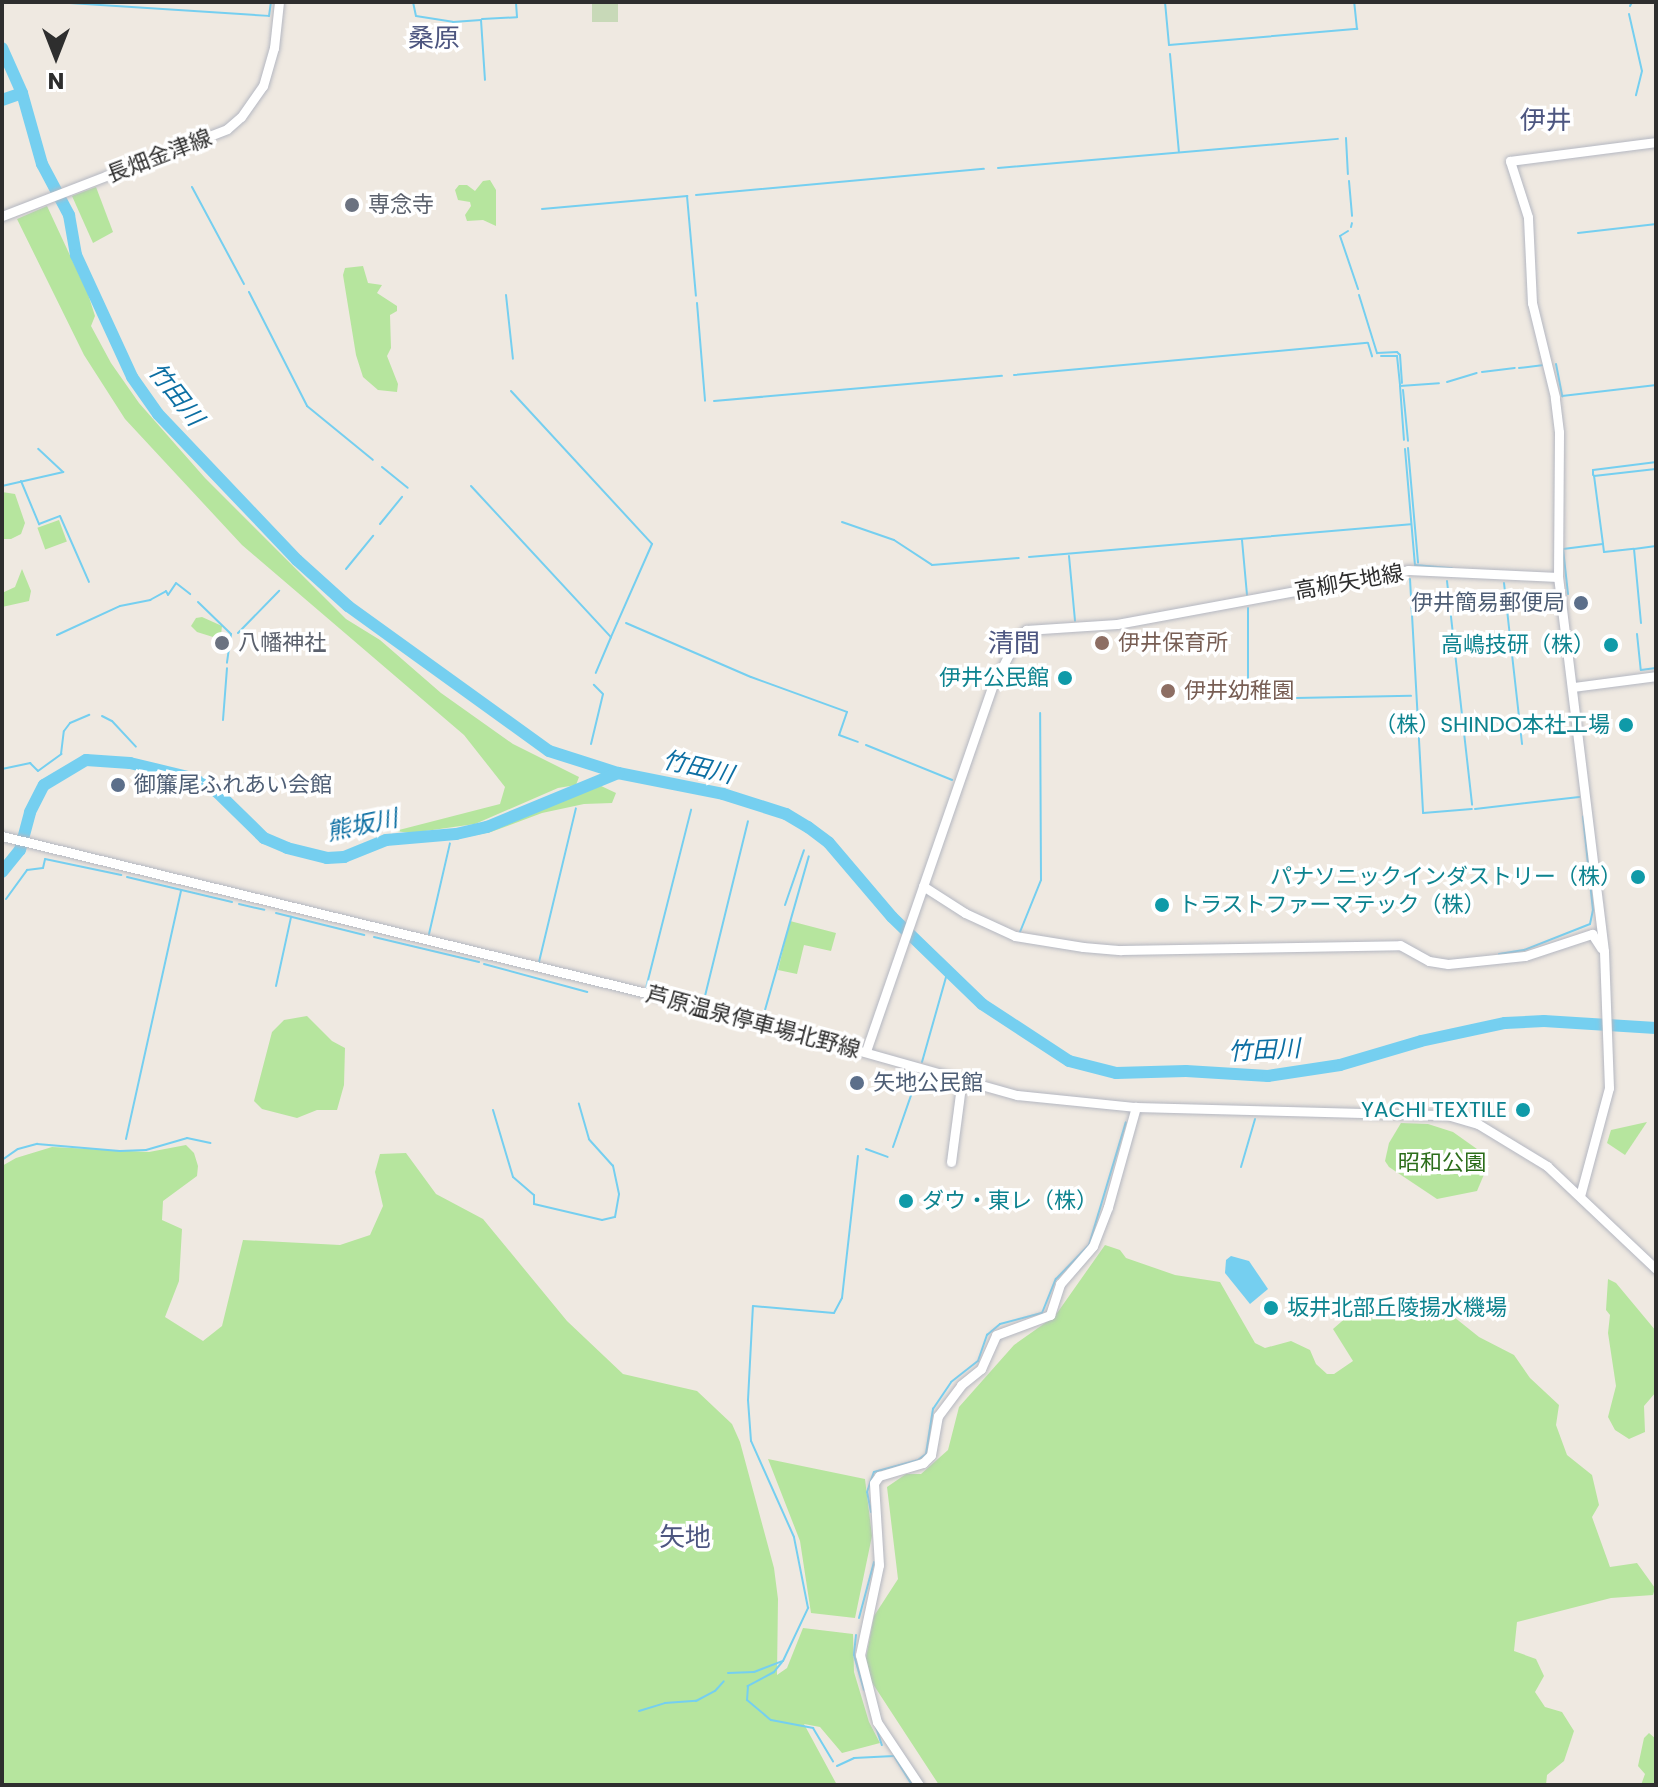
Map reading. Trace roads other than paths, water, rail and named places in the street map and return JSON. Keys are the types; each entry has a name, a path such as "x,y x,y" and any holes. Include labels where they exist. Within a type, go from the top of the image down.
{"main road":[{"name":"長畑金津線","path":"6,214 208,139 236,122 263,86 274,48 279,2"},
{"path":"1580,1196 1605,1110 1609,1071 1604,951 1558,577 1558,420 1529,282 1528,217 1510,161 1656,142"},
{"name":"高柳矢地線","path":"866,1051 993,685 1018,637 1026,630 1117,624 1408,570 1558,577"},
{"path":"1573,687 1656,676"},
{"name":"芦原温泉停車場北野線","path":"3,838 700,1006 1017,1095 1136,1107 1447,1115 1478,1124 1526,1153 1580,1196 1656,1269"},
{"path":"923,886 965,913 1015,936 1083,947 1121,950 1400,945 1429,961 1448,964 1525,956 1592,934 1604,951"},
{"path":"951,1162 962,1079"},
{"path":"919,1785 877,1722 860,1655 879,1565 874,1483 879,1476 923,1463 931,1455 938,1416 961,1385 981,1369 996,1335 1050,1315 1060,1284 1093,1246 1108,1207 1136,1107"}],"water":[{"path":"1231,1256 1249,1261 1268,1289 1250,1304 1225,1273 1226,1260"}],"waterway":[{"path":"54,2 269,16 271,2"},
{"path":"413,2 416,16 453,22 481,20 485,80"},
{"path":"482,19 517,17 516,2"},
{"path":"1165,2 1169,45 1357,29 1354,2"},
{"path":"1630,6 1632,2"},
{"path":"1629,14 1642,71 1636,95"},
{"name":"竹田川","path":"2,48 22,93 42,164 69,215 76,255 132,377 158,414 297,560 348,606 549,751 618,773 723,794 786,814 808,827 829,843 892,917 982,1004 1069,1061 1116,1073 1186,1071 1268,1076 1340,1065 1421,1041 1505,1023 1544,1021 1656,1028"},
{"path":"1170,54 1179,152"},
{"path":"2,100 22,93"},
{"path":"1346,138 1348,174"},
{"path":"998,168 1338,139"},
{"path":"696,195 984,169"},
{"path":"1349,181 1352,216"},
{"path":"192,187 244,284"},
{"path":"542,209 687,196 696,296"},
{"path":"1351,227 1352,223"},
{"path":"1578,233 1656,224"},
{"path":"1348,231 1340,236 1358,289"},
{"path":"249,292 307,406 373,460"},
{"path":"506,295 513,359"},
{"path":"1359,295 1377,353 1397,352 1400,355 1402,383"},
{"path":"697,303 705,401"},
{"path":"1014,375 1368,343 1372,356"},
{"path":"1381,356 1397,356 1400,386 1439,383"},
{"path":"1556,364 1562,396 1656,385"},
{"path":"1519,368 1542,365"},
{"path":"1482,372 1515,368"},
{"path":"1447,382 1477,373"},
{"path":"714,401 1002,376"},
{"path":"1400,386 1404,440"},
{"path":"1403,390 1408,441"},
{"path":"511,391 652,544 611,637"},
{"path":"1408,448 1418,563"},
{"path":"2,486 63,472 38,449"},
{"path":"1405,449 1415,565 1452,568"},
{"path":"1593,475 1593,470 1656,462"},
{"path":"382,467 408,488"},
{"path":"1603,544 1594,476 1656,469"},
{"path":"21,481 39,524 60,516 89,582"},
{"path":"471,486 611,637 596,673"},
{"path":"380,524 402,497"},
{"path":"842,522 894,540 932,565 1019,558"},
{"path":"1029,557 1411,524"},
{"path":"346,569 373,536"},
{"path":"1242,540 1247,595"},
{"path":"1568,594 1563,549 1603,544 1604,552 1634,549"},
{"path":"1641,623 1634,549 1656,546"},
{"path":"1069,556 1075,621"},
{"path":"1410,579 1423,813 1472,809"},
{"path":"1447,581 1472,805"},
{"path":"57,635 120,606 150,600 166,591 168,595 176,583 190,594"},
{"path":"1504,583 1522,744"},
{"path":"238,633 279,591"},
{"path":"198,602 231,634 227,663"},
{"path":"1248,608 1248,699 1411,696"},
{"path":"626,623 751,677 847,712 839,735 858,742"},
{"path":"1637,634 1641,670 1656,668"},
{"path":"223,720 227,668"},
{"path":"591,744 603,694 594,685"},
{"path":"1020,932 1041,880 1040,713"},
{"path":"2,769 30,763 38,771 61,754 64,731 70,723 89,715"},
{"path":"102,716 112,721 136,747"},
{"path":"866,745 952,780"},
{"name":"熊坂川","path":"2,872 20,850 30,812 44,785 86,760 130,763 192,778 217,792 264,838 287,848 327,858 344,857 386,840 456,834 487,827 618,773"},
{"path":"1475,809 1579,797"},
{"path":"539,962 576,808"},
{"path":"646,988 691,810"},
{"path":"1499,954 1524,950 1590,924 1593,910 1583,817"},
{"path":"705,996 748,821"},
{"path":"429,934 450,843"},
{"path":"785,905 804,850"},
{"path":"763,1017 809,856"},
{"path":"6,899 27,870 43,868 45,859 121,875"},
{"path":"127,877 232,902"},
{"path":"126,1139 181,890"},
{"path":"239,904 264,910"},
{"path":"276,913 364,935"},
{"path":"276,986 291,917"},
{"path":"374,937 479,962"},
{"path":"484,964 587,992"},
{"path":"922,1062 948,970"},
{"path":"893,1147 917,1078"},
{"path":"493,1110 513,1177 534,1195 534,1204 602,1220 615,1217 619,1194 613,1166 589,1139 579,1103"},
{"path":"1241,1167 1255,1119"},
{"path":"871,1512 867,1492 874,1472 918,1460 926,1454 933,1409 951,1382 978,1361 987,1335 1000,1324 1042,1313 1056,1279 1089,1245 1126,1122"},
{"path":"2,1160 18,1149 37,1144 120,1151 146,1150 187,1138 210,1143"},
{"path":"866,1149 888,1157"},
{"path":"728,1673 754,1672 783,1661 808,1608 794,1537 751,1441 748,1400 753,1306 834,1313 842,1298 858,1156"},
{"path":"859,1618 874,1562"},
{"path":"856,1635 854,1655 864,1690"},
{"path":"782,1662 774,1672 748,1686 747,1700 771,1720 813,1728 833,1761"},
{"path":"639,1711 665,1703 696,1701 715,1691 724,1681"},
{"path":"876,1727 882,1745"},
{"path":"837,1766 854,1758 894,1756 912,1785"}],"place":[{"name":"専念寺","path":"352,205"},
{"name":"伊井簡易郵便局","path":"1581,603"},
{"name":"八幡神社","path":"222,643"},
{"name":"伊井保育所","path":"1102,643"},
{"name":"高嶋技研（株）","path":"1611,645"},
{"name":"伊井公民館","path":"1065,678"},
{"name":"伊井幼稚園","path":"1168,691"},
{"name":"（株）SHINDO本社工場","path":"1626,725"},
{"name":"御簾尾ふれあい会館","path":"118,785"},
{"name":"パナソニックインダストリー（株）","path":"1638,877"},
{"name":"トラストファーマテック（株）","path":"1162,905"},
{"name":"矢地公民館","path":"857,1083"},
{"name":"YACHI TEXTILE","path":"1523,1110"},
{"name":"ダウ・東レ（株）","path":"906,1201"},
{"name":"坂井北部丘陵揚水機場","path":"1271,1308"}],"district":[{"name":"桑原","path":"434,39"},
{"name":"伊井","path":"1546,121"},
{"name":"清間","path":"1014,644"},
{"name":"矢地","path":"685,1538"}],"park label":[{"name":"昭和公園","path":"1442,1163"}]}
